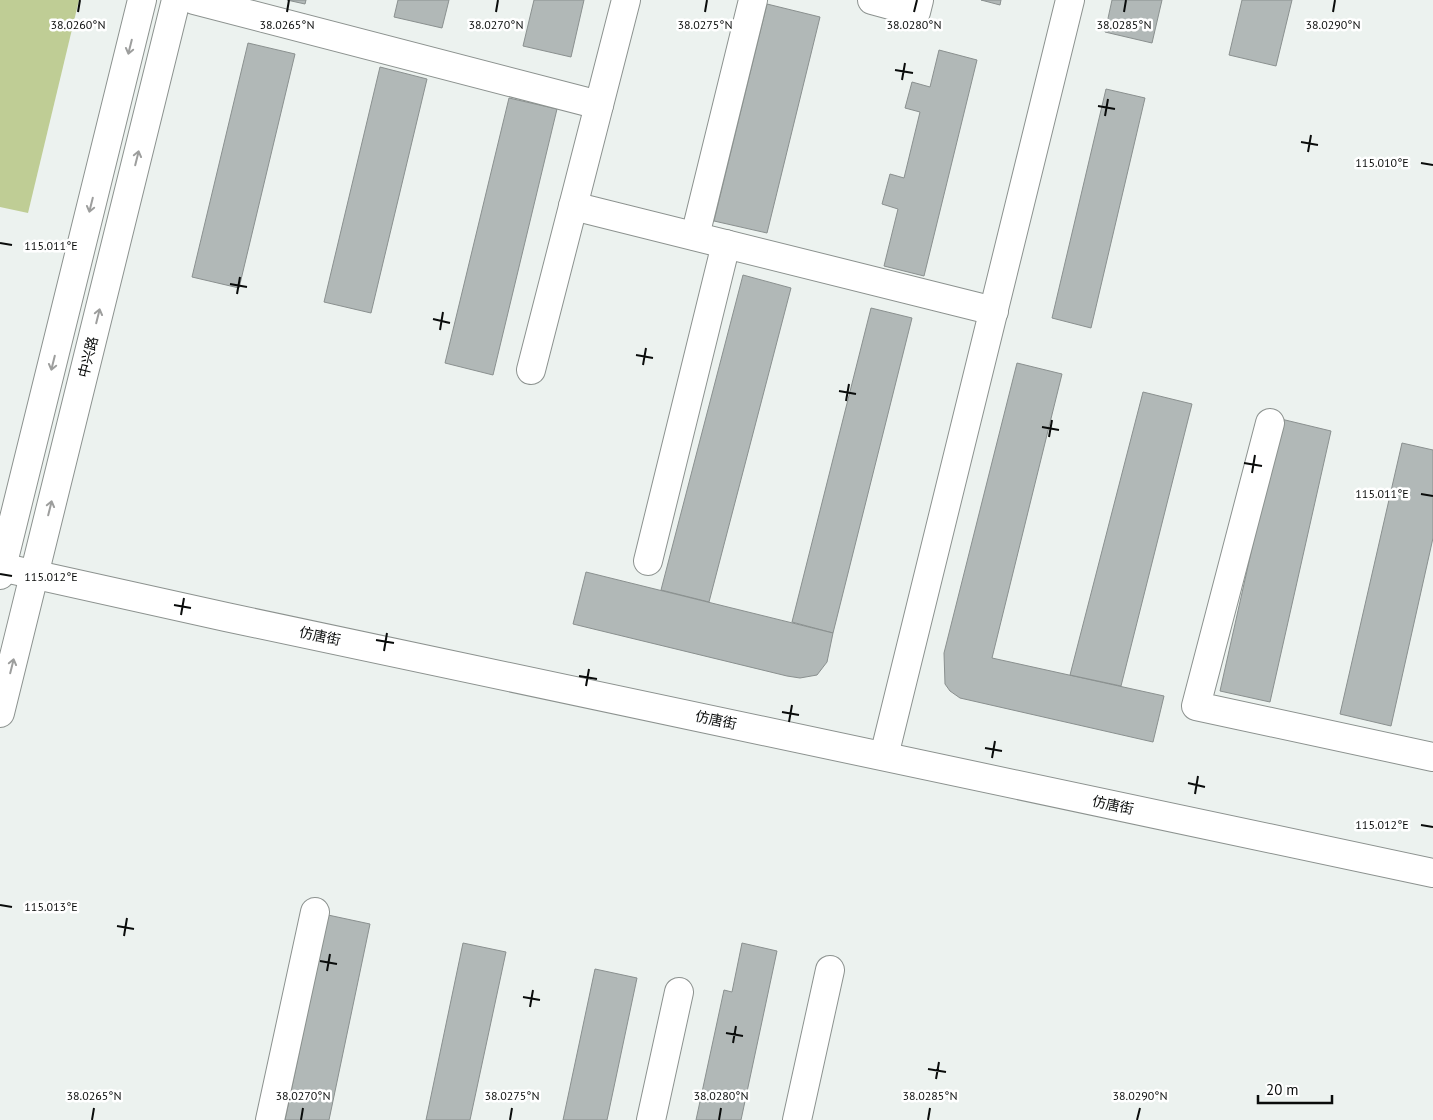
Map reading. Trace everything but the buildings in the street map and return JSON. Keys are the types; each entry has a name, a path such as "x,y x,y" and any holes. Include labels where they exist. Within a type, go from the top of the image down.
{"street":[{"path":"1,570 142,0"},
{"name":"中兴路","path":"0,713 176,0"},
{"path":"194,0 599,104"},
{"path":"531,370 626,0"},
{"path":"695,236 753,0"},
{"path":"872,0 916,12 919,0"},
{"path":"884,756 1070,0"},
{"path":"573,206 994,311"},
{"path":"648,560 726,244"},
{"path":"1270,423 1196,706 1433,757"},
{"name":"仿唐街","path":"1,570 34,574 1433,872"},
{"path":"270,1120 315,912"},
{"path":"798,1120 830,970"},
{"path":"651,1120 679,992"}],"green space":[{"path":"0,0 79,0 28,213 0,207"}]}
